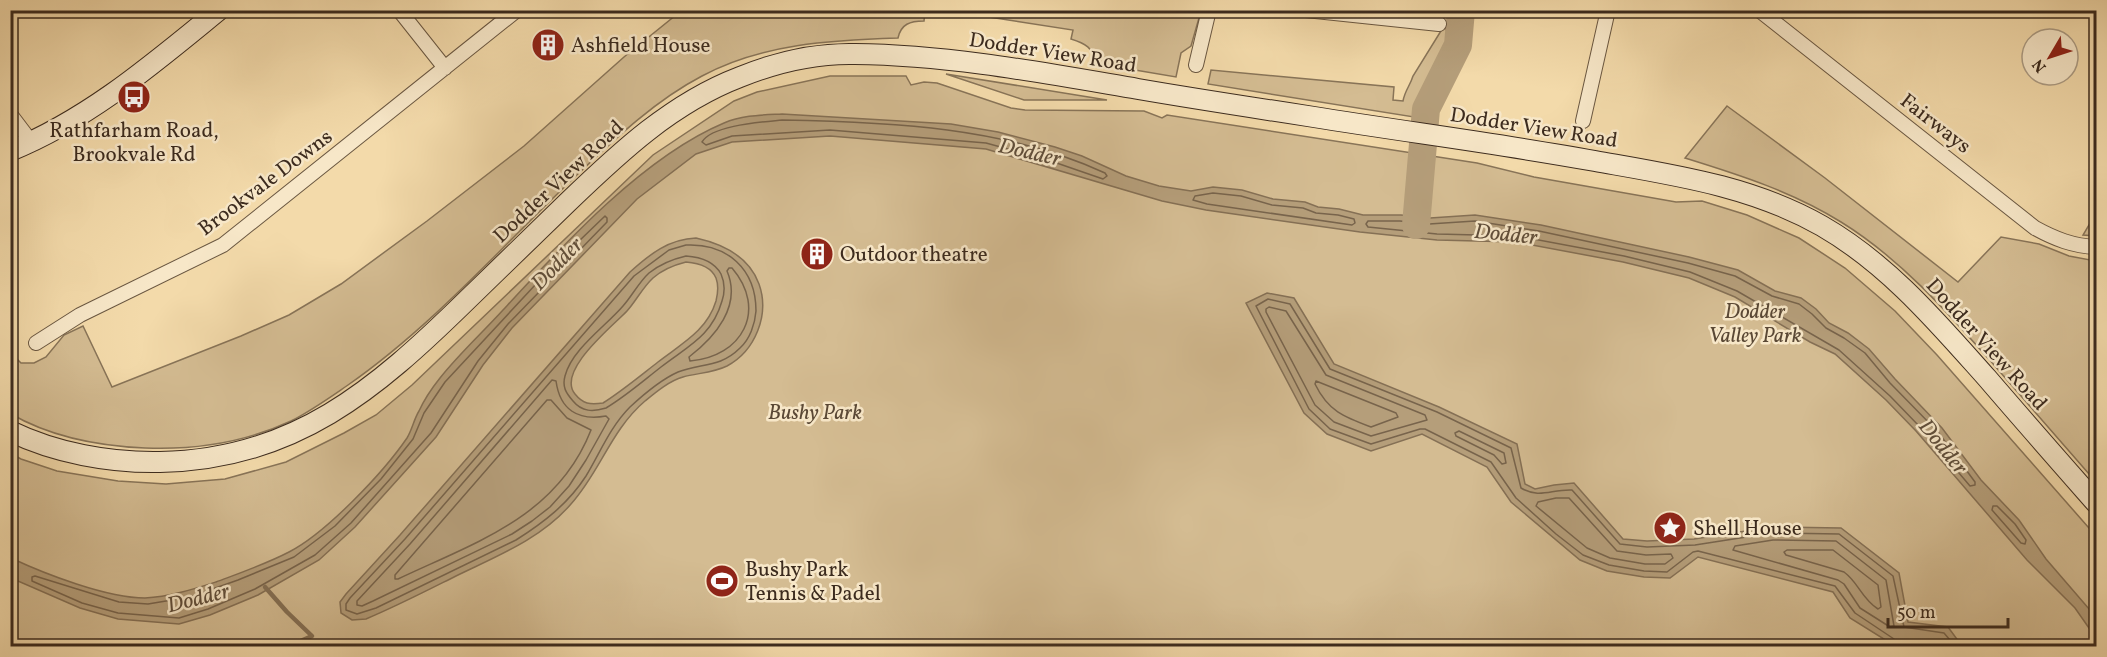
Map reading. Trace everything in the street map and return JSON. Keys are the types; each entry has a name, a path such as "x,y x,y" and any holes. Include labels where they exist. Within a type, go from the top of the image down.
{"main road":[{"path":"10,152 76,117 140,74 219,10"},
{"name":"Dodder View Road","path":"10,431 58,449 110,458 153,462 199,460 244,451 265,445 309,426 349,403 399,365 606,166 682,105 717,86 764,68 798,59 851,54 972,62 1547,152 1674,174 1757,196 1824,227 1870,259 1913,297 2097,503"}],"street":[{"path":"399,10 445,68"},
{"name":"Brookvale Downs","path":"36,343 80,315 223,245 517,10"},
{"path":"1196,65 1209,10"},
{"path":"1306,10 1439,24"},
{"path":"1583,121 1608,10"},
{"name":"Fairways","path":"1758,10 2035,228 2057,240 2075,246 2097,248"},
{"path":"10,114 32,142"}],"green space":[{"path":"1201,10 1191,46 1181,53 1176,77 1094,63 1091,50 1071,39 1073,30 976,15 928,11"},
{"path":"681,11 925,11 924,21 907,24 901,29 898,38 822,42 772,50 725,65 669,96 608,146 410,337 348,385 291,421 256,434 220,443 182,448 145,448 75,439 42,429 11,414 11,353 21,363 34,363 46,357 64,335 83,326 112,387 289,315 341,284 524,146 624,57"},
{"path":"1444,26 1455,44 1429,89 1420,118 1208,84 1211,70 1394,87 1393,100 1403,101 1413,76"},
{"path":"946,74 1107,100 1024,100"},
{"name":"Bushy Park","path":"830,76 906,76 911,85 924,82 937,83 1011,108 1144,111 1162,118 1167,115 1477,163 1534,177 1676,202 1702,201 1747,215 1799,238 1845,268 1895,311 1937,355 2096,536 2096,646 11,646 10,453 57,471 118,481 166,484 225,479 286,462 376,415 412,385 653,155 734,101 757,92"},
{"path":"1727,106 1825,178 1958,282 2001,237 2039,244 2069,256 2096,261 2096,482 1959,326 1923,288 1884,253 1823,211 1746,178 1685,158"},
{"path":"2096,213 2096,236 2083,235"}],"water":[{"name":"Dodder","path":"782,114 951,124 998,132 1055,147 1082,156 1126,176 1159,186 1191,191 1213,187 1242,190 1273,199 1305,202 1318,207 1363,215 1430,218 1475,215 1541,225 1738,270 1775,291 1801,298 1829,323 1848,333 1869,349 1942,428 1981,480 2019,520 2046,559 2096,617 2096,638 2075,608 2027,560 1916,431 1835,354 1810,342 1735,297 1689,278 1623,262 1516,242 1437,240 1360,232 1206,210 1162,201 986,149 830,136 732,142 696,154 637,199 512,328 483,365 436,437 355,527 319,560 258,595 210,615 179,624 118,619 80,608 11,578 11,558 58,578 95,590 130,597 154,597 216,582 262,564 304,543 336,517 384,468 407,438 426,398 447,369 551,258 606,205 664,157 694,138 738,118"},
{"path":"696,238 725,248 742,259 755,274 763,308 758,331 745,351 727,366 673,381 645,401 623,425 581,492 559,516 532,537 502,554 366,619 352,620 341,613 340,602 346,594 630,272 660,249 686,239","holes":["686,262 707,268 714,274 717,281 716,301 700,329 603,403 591,404 581,400 575,394 571,384 573,373 579,362 599,338 627,311 653,278 673,266"]},
{"path":"1267,293 1294,298 1334,364 1439,407 1517,444 1525,484 1535,489 1574,483 1623,539 1647,541 1694,539 1772,527 1841,528 1899,573 1908,622 1948,627 1962,646 1895,646 1850,618 1833,592 1698,557 1670,578 1644,577 1607,571 1580,560 1511,502 1487,467 1422,434 1371,451 1327,434 1304,413 1246,303"}],"waterway":[{"path":"1416,225 1426,109 1458,45 1461,10"},
{"path":"265,587 312,636 289,646"}],"place":[{"name":"Ashfield House","path":"548,45"},
{"name":"Rathfarham Road, Brookvale Rd","path":"134,97"},
{"name":"Outdoor theatre","path":"817,254"},
{"name":"Shell House","path":"1670,528"},
{"name":"Bushy Park Tennis & Padel","path":"722,581"}],"park label":[{"name":"Dodder Valley Park","path":"1755,323"}]}
